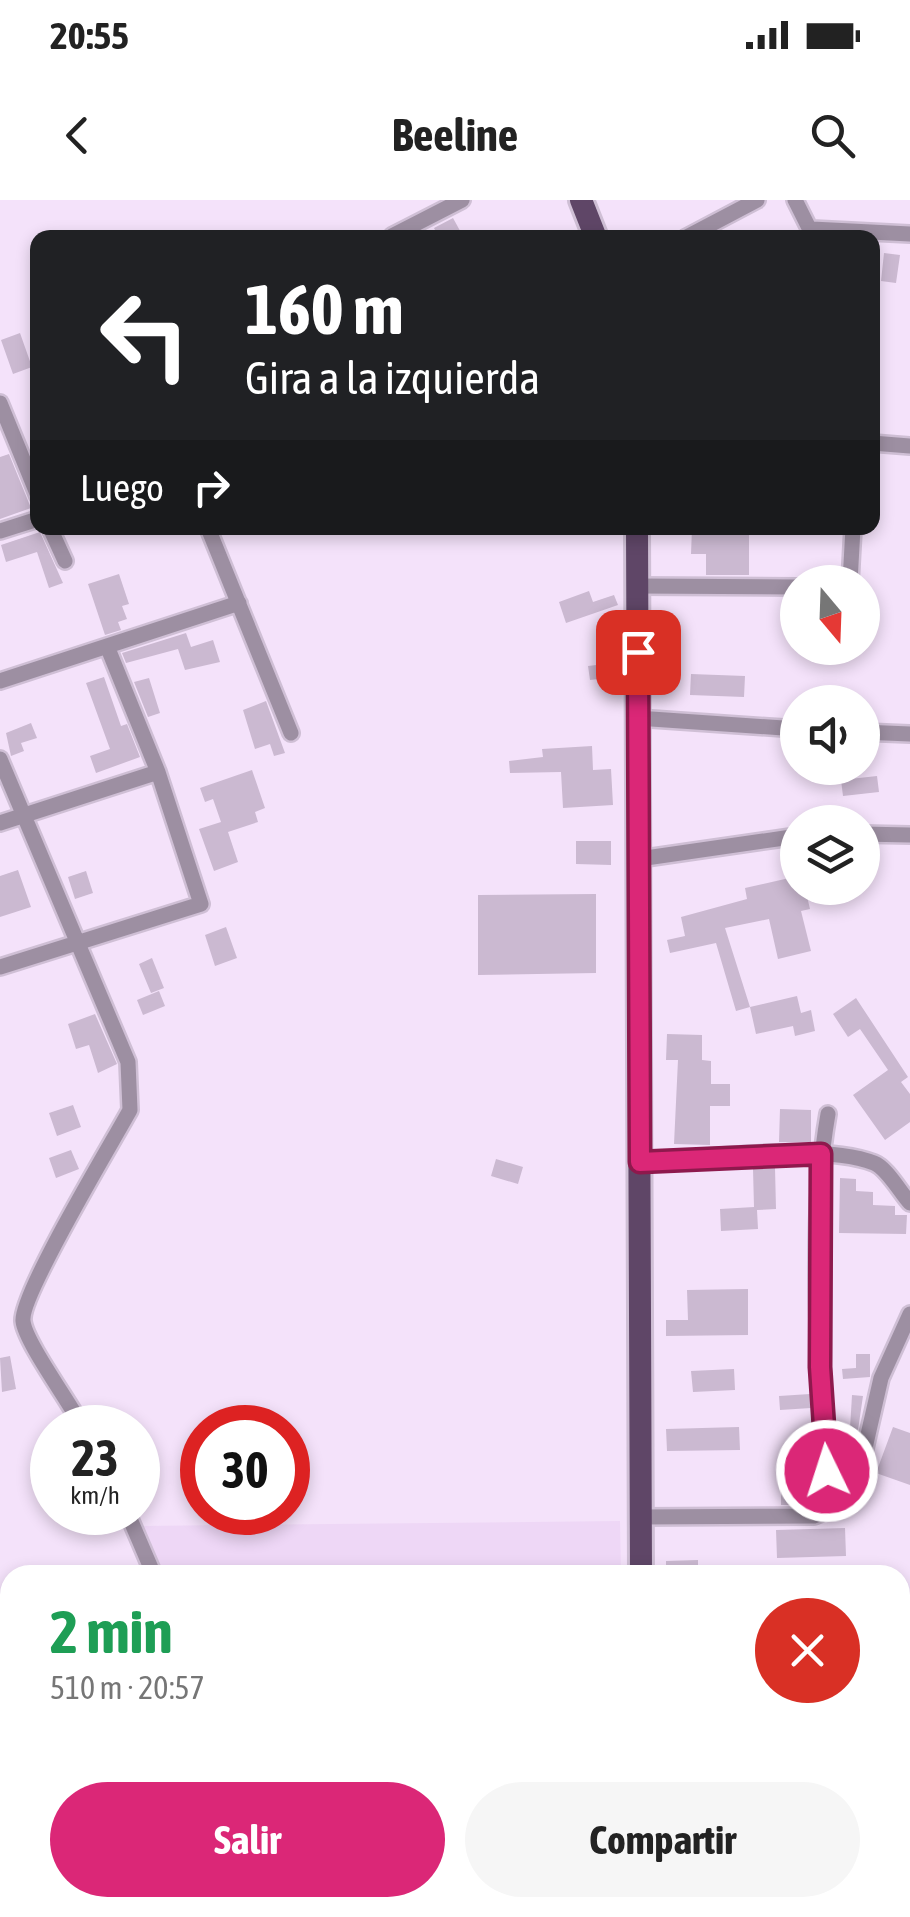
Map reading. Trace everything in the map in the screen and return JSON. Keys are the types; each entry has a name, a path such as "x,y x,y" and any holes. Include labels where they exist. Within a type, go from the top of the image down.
{"main road":[{"path":"581,200 593,230"},
{"path":"637,535 641,1565"}],"street":[{"path":"404,230 462,200"},
{"path":"701,230 757,200"},
{"path":"794,200 811,230"},
{"path":"880,234 910,234"},
{"path":"0,403 30,476"},
{"path":"880,444 910,446"},
{"path":"0,531 30,522"},
{"path":"53,535 65,561"},
{"path":"211,535 291,733"},
{"path":"851,565 853,535"},
{"path":"638,586 780,587"},
{"path":"0,681 239,603"},
{"path":"0,967 201,904 158,772 107,646"},
{"path":"637,718 780,728"},
{"path":"880,733 910,734"},
{"path":"0,759 128,1062 130,1110 53,1248 22,1322 70,1405"},
{"path":"0,824 158,772"},
{"path":"880,834 910,835"},
{"path":"639,859 780,839"},
{"path":"828,1114 821,1154 820,1367 829,1506"},
{"path":"640,1162 821,1154 876,1164 910,1202"},
{"path":"641,1517 814,1516 829,1506 862,1462 880,1378 910,1314"},
{"path":"137,1535 150,1565"}],"shaded area":[{"path":"620,1521 621,1565 155,1565 144,1535 160,1535 160,1526 180,1526 180,1535 310,1535 310,1524"}],"building":[{"path":"453,218 460,230 435,230"},
{"path":"884,253 900,255 896,283 881,281"},
{"path":"20,333 30,368 13,374 1,340"},
{"path":"9,454 30,508 0,519 0,457"},
{"path":"41,535 63,583 49,588 37,552 6,562 1,545"},
{"path":"692,535 749,535 749,575 706,575 706,554 691,554"},
{"path":"119,574 129,604 122,606 127,619 118,622 121,630 105,635 88,584"},
{"path":"589,591 593,602 614,595 618,605 566,623 559,602"},
{"path":"186,633 191,647 213,640 220,662 185,670 178,649 126,663 122,653"},
{"path":"613,663 614,677 590,680 588,666"},
{"path":"691,674 745,676 744,697 690,695"},
{"path":"104,677 121,726 127,724 140,757 96,773 90,756 110,749 86,683"},
{"path":"149,678 160,713 148,717 134,682"},
{"path":"266,701 285,753 274,756 270,744 255,749 243,710"},
{"path":"31,723 37,738 21,743 24,751 11,756 6,733"},
{"path":"592,746 593,770 611,769 613,805 563,808 561,772 510,773 509,761 543,757 542,749"},
{"path":"252,770 265,808 255,812 258,822 228,832 238,862 214,871 199,829 221,822 213,799 205,802 200,788"},
{"path":"842,785 878,785 879,792 843,796"},
{"path":"576,841 611,841 611,865 576,864"},
{"path":"18,870 31,907 0,917 0,876"},
{"path":"86,871 93,893 75,899 68,877"},
{"path":"780,880 780,905 809,905 810,909 801,911 811,951 778,959 769,919 725,928 750,1007 736,1011 716,943 670,953 667,940 685,936 681,917 747,899 745,888"},
{"path":"596,894 596,973 478,975 478,895"},
{"path":"226,927 237,958 215,966 205,935"},
{"path":"152,958 164,988 151,993 139,964"},
{"path":"159,991 165,1006 143,1015 137,1000"},
{"path":"797,996 801,1013 811,1010 815,1031 795,1036 793,1026 756,1034 750,1007"},
{"path":"856,998 908,1077 901,1082 910,1094 910,1122 885,1140 853,1095 888,1070 860,1029 848,1037 833,1014"},
{"path":"95,1014 117,1064 98,1073 89,1045 76,1049 68,1024"},
{"path":"667,1034 702,1035 702,1060 711,1061 711,1084 730,1084 730,1106 710,1106 710,1145 674,1144 678,1060 666,1060"},
{"path":"73,1105 81,1127 57,1136 49,1113"},
{"path":"780,1109 811,1110 811,1142 779,1142"},
{"path":"71,1150 79,1169 56,1178 49,1158"},
{"path":"496,1159 523,1167 518,1184 491,1176"},
{"path":"775,1168 776,1209 757,1210 758,1229 721,1231 720,1209 754,1207 753,1169"},
{"path":"840,1178 856,1179 856,1191 873,1192 873,1205 895,1206 895,1215 907,1215 906,1234 839,1233"},
{"path":"748,1289 748,1335 666,1336 666,1320 688,1320 687,1290"},
{"path":"856,1354 870,1354 870,1377 843,1379 842,1369 856,1368"},
{"path":"10,1356 16,1389 2,1392 0,1358"},
{"path":"734,1369 735,1390 693,1392 691,1371"},
{"path":"810,1394 811,1408 780,1410 779,1396"},
{"path":"852,1395 863,1396 858,1430 850,1429"},
{"path":"739,1427 740,1450 667,1451 666,1429"},
{"path":"893,1427 910,1433 910,1485 876,1473"},
{"path":"800,1478 800,1505 781,1505 781,1479"},
{"path":"845,1528 846,1556 777,1558 776,1530"},
{"path":"698,1560 698,1565 666,1565 666,1561"}],"route":[{"path":"638,652 640,1162 821,1154 820,1367 827,1471"}]}
